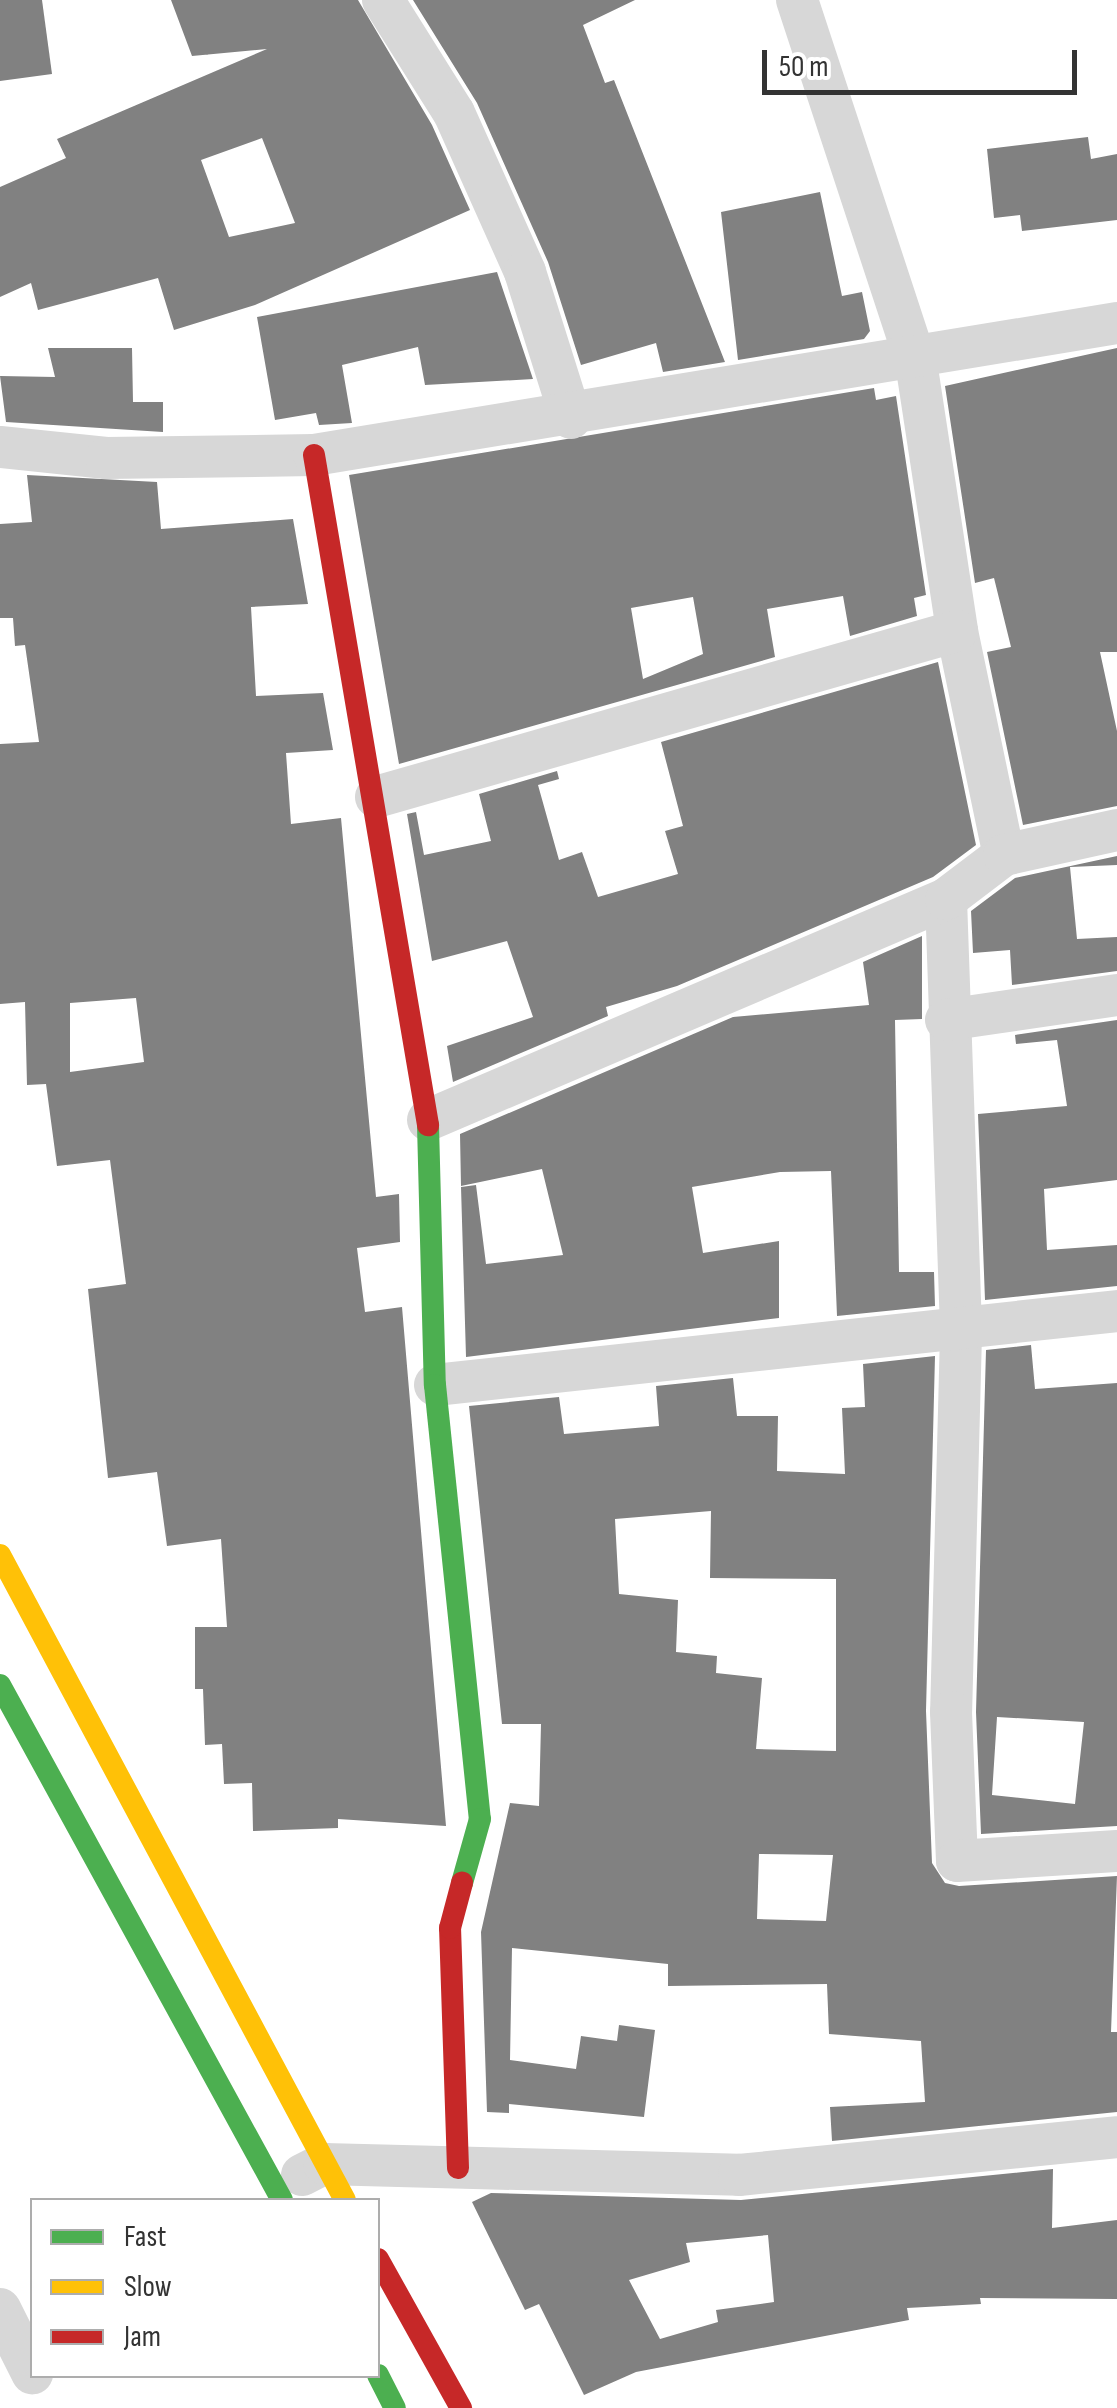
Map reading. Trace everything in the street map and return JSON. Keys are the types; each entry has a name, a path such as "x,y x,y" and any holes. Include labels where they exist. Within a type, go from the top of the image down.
{"street":[{"path":"383,0 454,113 525,272 571,418"},
{"path":"797,0 916,362 956,631 1004,854"},
{"path":"0,447 106,458 314,455 916,362 1117,323"},
{"path":"314,455 376,797 428,1120 435,1384 480,1819 450,1928 458,2168"},
{"path":"376,797 956,631"},
{"path":"428,1120 946,899 1004,854 1117,830"},
{"path":"946,899 946,1020 961,1334 951,1712 958,1860 1117,1850"},
{"path":"946,1020 1117,994"},
{"path":"435,1384 961,1334 1117,1311"},
{"path":"0,1555 335,2182"},
{"path":"0,1685 278,2194 335,2182 458,2168 739,2175 1117,2137"},
{"path":"380,2266 460,2408"},
{"path":"0,2309 30,2368"},
{"path":"35,2378 50,2408"},
{"path":"380,2378 396,2408"}],"building":[{"path":"0,0 42,0 52,74 0,81"},
{"path":"171,0 358,0 432,125 470,210 255,305 174,330 158,278 38,310 31,283 0,297 0,187 66,158 57,139 267,49 192,56","holes":["262,138 295,223 229,237 201,160"]},
{"path":"413,0 635,0 583,25 605,83 614,80 725,362 663,372 656,343 581,365 548,262 477,103"},
{"path":"1088,137 1091,159 1117,154 1117,220 1022,231 1020,215 994,218 987,149"},
{"path":"820,192 842,296 862,292 870,331 864,339 738,360 721,212"},
{"path":"497,272 533,379 425,385 418,347 342,365 352,423 319,425 316,413 275,420 257,317"},
{"path":"48,348 132,348 133,402 163,402 163,432 6,422 0,376 55,377"},
{"path":"1117,348 1117,652 1100,652 1117,731 1117,806 1023,825 987,652 1011,647 994,578 975,583 945,386"},
{"path":"874,388 876,400 896,396 926,595 914,598 917,616 850,636 843,596 767,609 775,657 399,764 349,475","holes":["693,597 703,654 643,679 631,608"]},
{"path":"27,475 157,482 161,529 293,519 308,604 251,607 256,696 323,693 333,750 286,753 291,824 341,818 376,1197 399,1194 400,1242 357,1248 365,1312 402,1307 446,1826 338,1819 338,1828 253,1831 252,1783 224,1784 222,1744 205,1745 203,1689 195,1689 195,1627 227,1627 221,1539 167,1546 157,1472 108,1478 88,1289 126,1284 110,1160 57,1166 46,1084 27,1085 25,1002 0,1004 0,744 39,742 25,645 15,646 13,618 0,618 0,524 32,522","holes":["136,998 144,1062 70,1072 70,1003"]},
{"path":"938,662 976,845 933,877 677,986 606,1007 608,1016 453,1082 447,1046 533,1017 507,941 432,961 407,814 416,812 424,855 491,841 479,794 557,771 559,779 538,785 559,860 582,852 598,897 678,874 665,831 683,826 661,742"},
{"path":"1117,856 1117,865 1070,867 1077,939 1117,937 1117,971 1012,985 1010,950 973,953 971,911 1015,878"},
{"path":"922,936 922,1019 895,1020 899,1272 934,1272 935,1306 837,1316 831,1171 780,1172 692,1187 703,1253 779,1241 779,1318 466,1357 461,1187 476,1185 486,1264 563,1255 542,1169 461,1186 460,1134 733,1017 869,1005 863,962"},
{"path":"1117,1020 1117,1180 1044,1189 1047,1250 1117,1245 1117,1286 985,1300 978,1114 1067,1106 1057,1040 1016,1044 1015,1035"},
{"path":"1031,1345 1035,1389 1117,1383 1117,1826 981,1834 976,1712 986,1350","holes":["997,1717 1084,1722 1075,1804 992,1795"]},
{"path":"935,1356 926,1711 932,1863 945,1883 959,1886 1117,1876 1111,2032 1117,2032 1117,2112 832,2141 830,2107 925,2102 921,2041 829,2034 827,1984 668,1986 668,1964 512,1948 510,2060 576,2069 581,2036 617,2041 619,2025 655,2030 644,2117 509,2104 509,2113 487,2112 481,1932 510,1803 539,1806 541,1724 502,1724 469,1406 559,1397 564,1434 659,1426 656,1386 733,1378 737,1416 778,1416 777,1471 845,1474 842,1408 865,1407 863,1364","holes":["711,1511 710,1578 836,1579 836,1751 756,1749 762,1678 716,1673 717,1656 676,1652 678,1600 619,1594 615,1519","759,1854 833,1855 826,1921 757,1919"]},
{"path":"1053,2169 1052,2228 1117,2220 1117,2299 980,2298 981,2304 907,2308 909,2320 636,2372 584,2395 539,2304 525,2310 472,2202 491,2193 741,2200","holes":["768,2235 774,2302 716,2310 718,2322 660,2339 629,2280 690,2262 686,2243"]}],"traffic: fast":[{"path":"428,1125 435,1385 480,1819 462,1883"},
{"path":"0,1685 281,2198"},
{"path":"380,2378 395,2408"}],"traffic: slow":[{"path":"0,1555 344,2198"}],"traffic: jam":[{"path":"314,455 428,1125"},
{"path":"458,2168 450,1928 462,1883"},
{"path":"380,2263 461,2408"}]}
